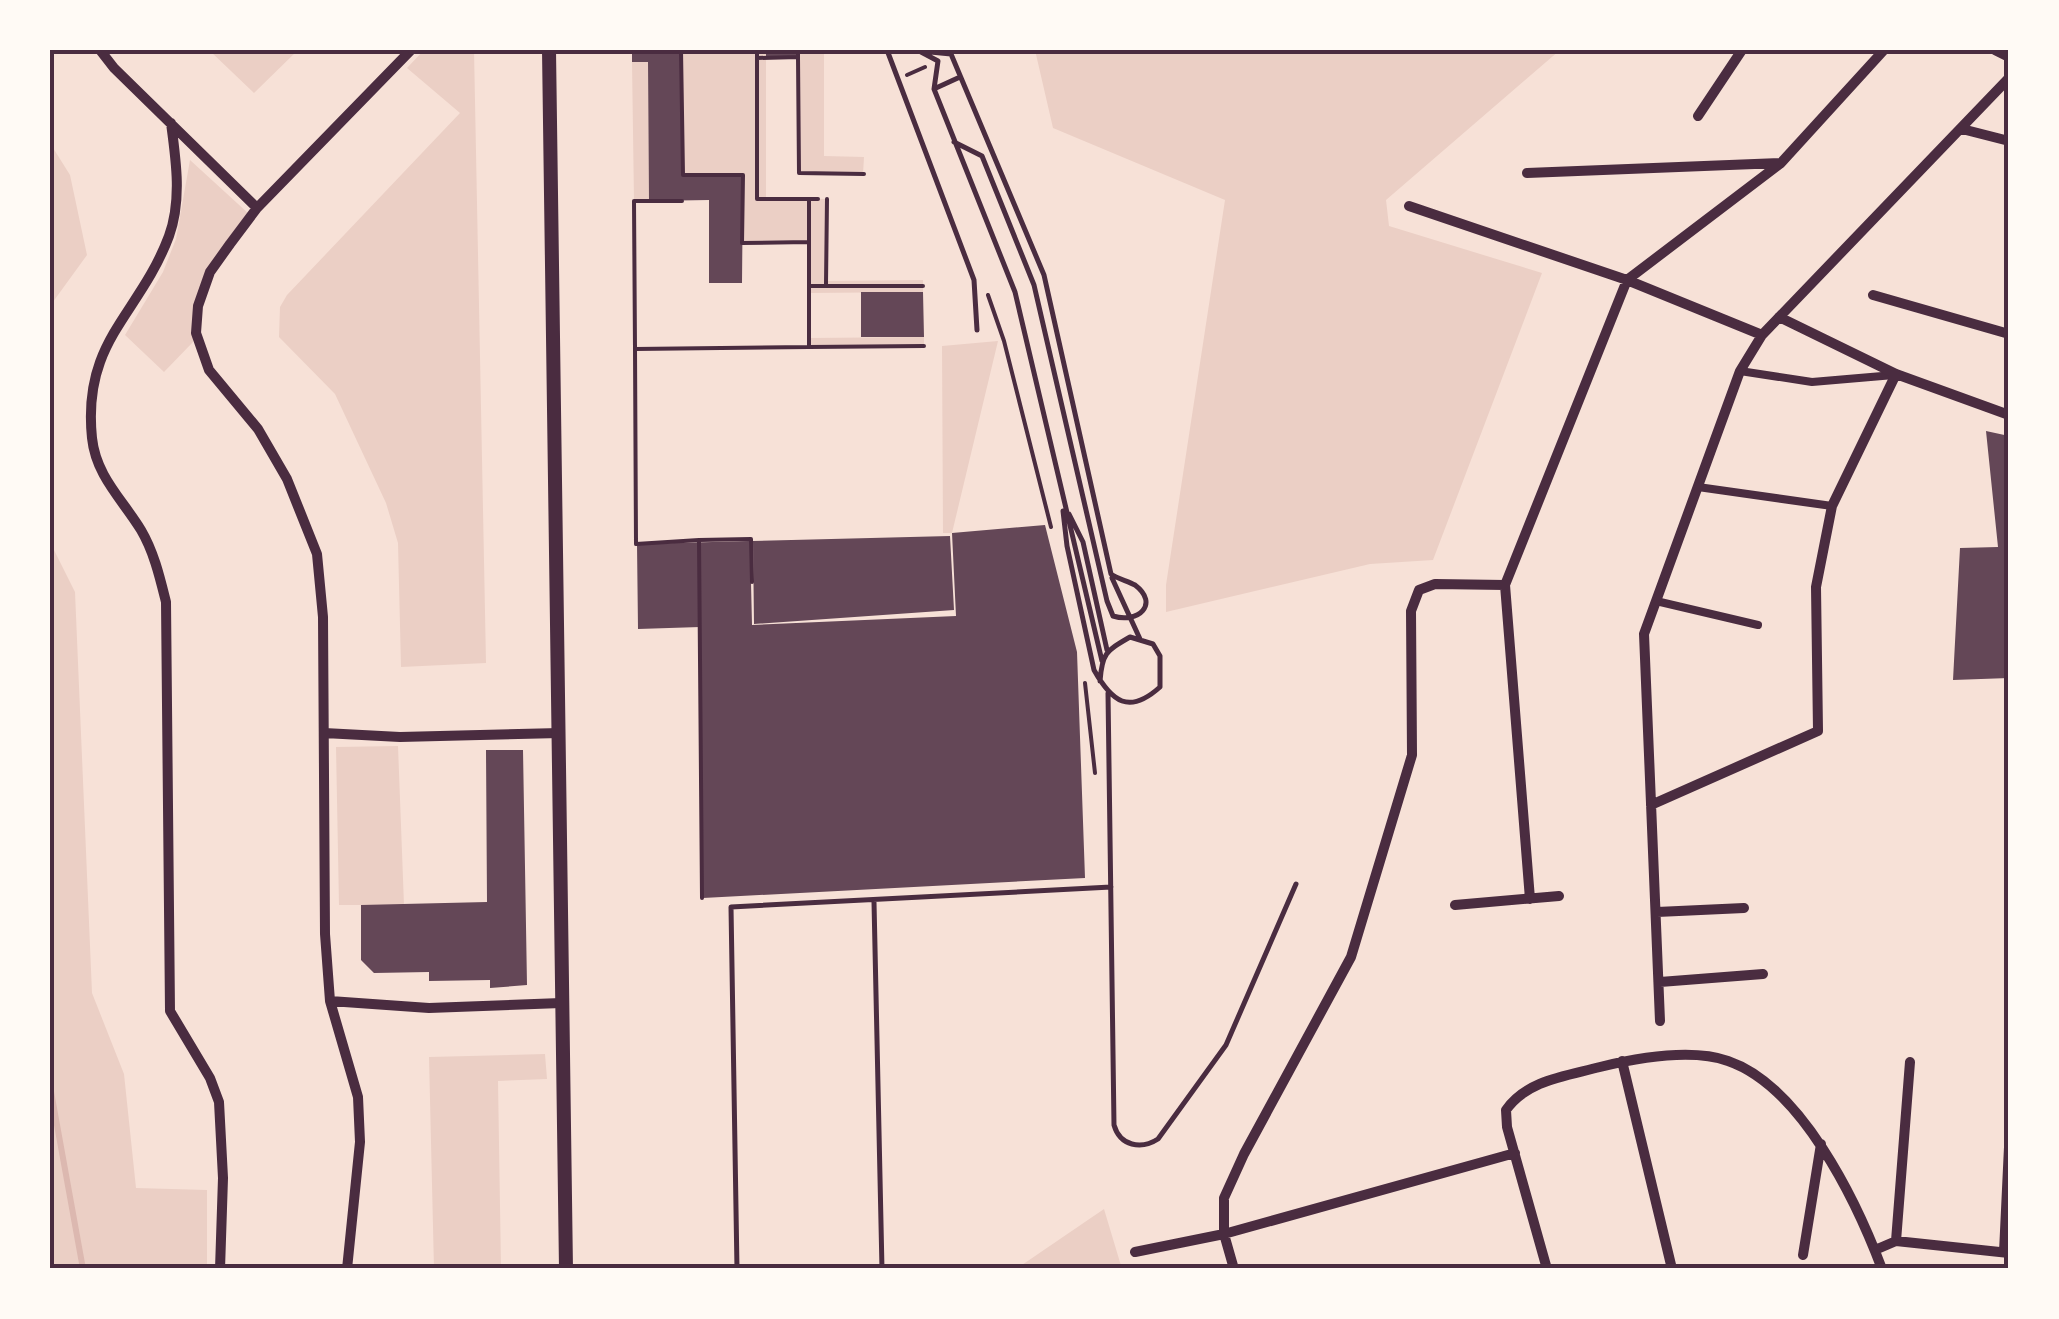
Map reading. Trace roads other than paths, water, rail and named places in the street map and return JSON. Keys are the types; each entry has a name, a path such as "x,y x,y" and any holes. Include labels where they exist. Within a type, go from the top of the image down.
{"street":[{"path":"100,50 257,208"},
{"path":"346,1269 360,1142 358,1097 330,1001 324,934 323,617 317,554 287,478 258,429 209,370 196,332 198,306 210,272 257,208 411,50"},
{"path":"549,50 566,1269"},
{"path":"1698,116 1742,50"},
{"path":"1530,899 1506,585 1627,280 1780,163 1884,50"},
{"path":"1995,50 2009,57"},
{"path":"1660,1021 1644,634 1740,371 1762,335 2009,78"},
{"path":"171,123 177,162 176,199 169,234 150,276 103,350 94,372 92,435 96,463 143,533 166,602 170,1011 210,1078 219,1102 223,1178 220,1269"},
{"path":"1962,129 2009,141"},
{"path":"1528,173 1780,163"},
{"path":"1409,206 1627,280 1762,335"},
{"path":"1873,294 2009,334"},
{"path":"1780,317 1896,374 2009,415"},
{"path":"1740,371 1812,382 1896,374"},
{"path":"1651,805 1818,730 1816,587 1832,506 1896,374"},
{"path":"1698,487 1832,506"},
{"path":"1234,1269 1224,1234 1224,1198 1351,957 1412,756 1410,611 1419,590 1435,584 1506,585"},
{"path":"1656,601 1758,625"},
{"path":"324,733 560,733"},
{"path":"1455,905 1559,896"},
{"path":"1657,912 1744,908"},
{"path":"1660,982 1763,974"},
{"path":"330,1001 429,1008 561,1003"},
{"path":"1547,1269 1506,1110 1516,1097 1539,1084 1622,1062 1693,1056 1727,1061 1772,1084 1820,1144 1882,1269"},
{"path":"1622,1062 1672,1269"},
{"path":"1896,1242 1910,1062"},
{"path":"1802,1255 1820,1144"},
{"path":"1875,1250 1896,1242 2007,1252 2005,1188 2009,1147"},
{"path":"1135,1252 1224,1234 1516,1154"}],"lane":[{"path":"887,50 974,280 977,330"},
{"path":"919,51 938,61 934,89 1015,292 1102,661 1100,681"},
{"path":"919,51 952,54 1044,275 1111,574 1140,638"},
{"path":"934,89 960,77"},
{"path":"954,142 982,156 1034,285 1107,602 1113,616 1132,619 1144,609 1144,599 1134,585 1111,574"},
{"path":"1062,497 1083,542 1108,650"},
{"path":"1062,497 1067,546 1094,670 1108,692 1126,703 1145,701 1160,687 1160,656 1153,644 1140,638 1130,637 1108,650 1102,661"},
{"path":"1108,692 1114,1125 1116,1132 1132,1146 1147,1146 1164,1132 1226,1045 1296,884"},
{"path":"738,1269 732,907 1111,887"},
{"path":"874,901 882,1269"}],"waterway":[{"path":"50,1086 83,1269"}]}
